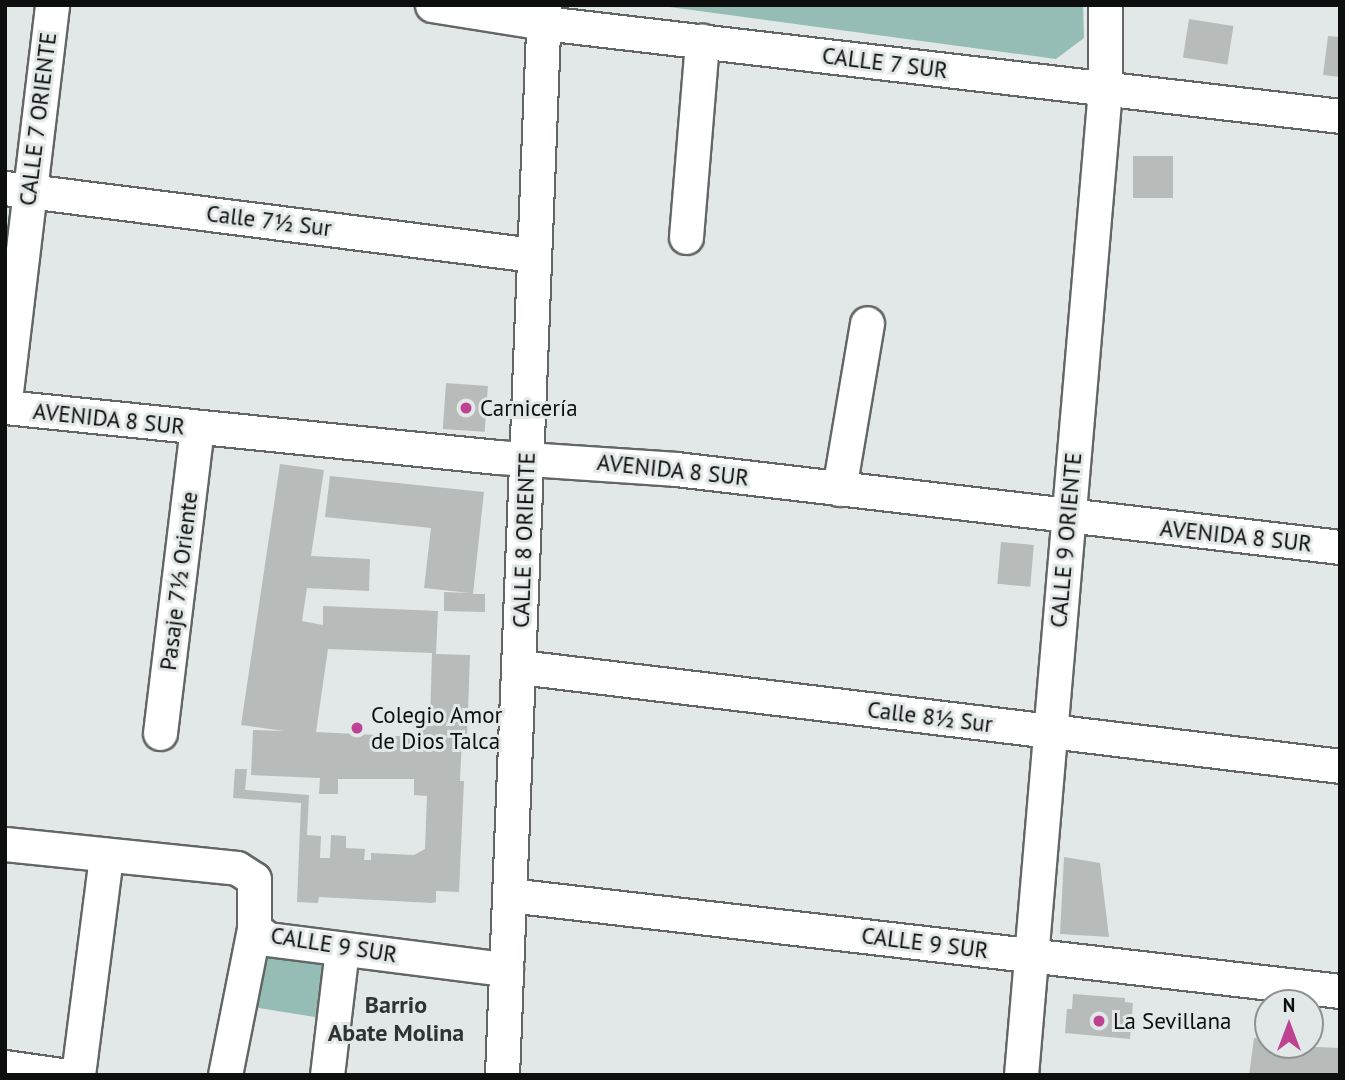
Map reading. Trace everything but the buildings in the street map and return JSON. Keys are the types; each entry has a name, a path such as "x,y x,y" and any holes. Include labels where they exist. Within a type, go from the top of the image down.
{"street":[{"name":"CALLE 7 ORIENTE","path":"5,400 18,190 52,5"},
{"name":"CALLE 7 SUR","path":"432,5 544,14 702,41 1340,116"},
{"name":"CALLE 9 ORIENTE","path":"1021,1075 1105,89 1105,5"},
{"name":"CALLE 8 ORIENTE","path":"502,1075 544,14"},
{"path":"685,237 702,41"},
{"name":"Calle 7½ Sur","path":"18,190 533,255"},
{"path":"839,489 867,323"},
{"name":"AVENIDA 8 SUR","path":"5,407 197,428 664,468 1068,518 1340,547"},
{"name":"Pasaje 7½ Oriente","path":"160,733 197,428"},
{"name":"Calle 8½ Sur","path":"520,667 1340,766"},
{"name":"CALLE 9 SUR","path":"5,844 237,868 254,879 254,928 267,939 506,969"},
{"path":"78,1075 106,855"},
{"name":"CALLE 9 SUR","path":"509,895 1340,991"},
{"path":"225,1075 254,928"},
{"path":"327,1075 342,950"},
{"path":"5,1067 61,1075"}],"green space":[{"path":"655,5 1083,5 1084,38 1056,59"},
{"path":"250,949 333,962 324,1018 241,1005"}],"place":[{"name":"Carnicería","path":"466,408"},
{"name":"Colegio Amor de Dios Talca","path":"357,728"},
{"name":"La Sevillana","path":"1099,1021"}],"district":[{"name":"Barrio Abate Molina","path":"396,1019"}]}
